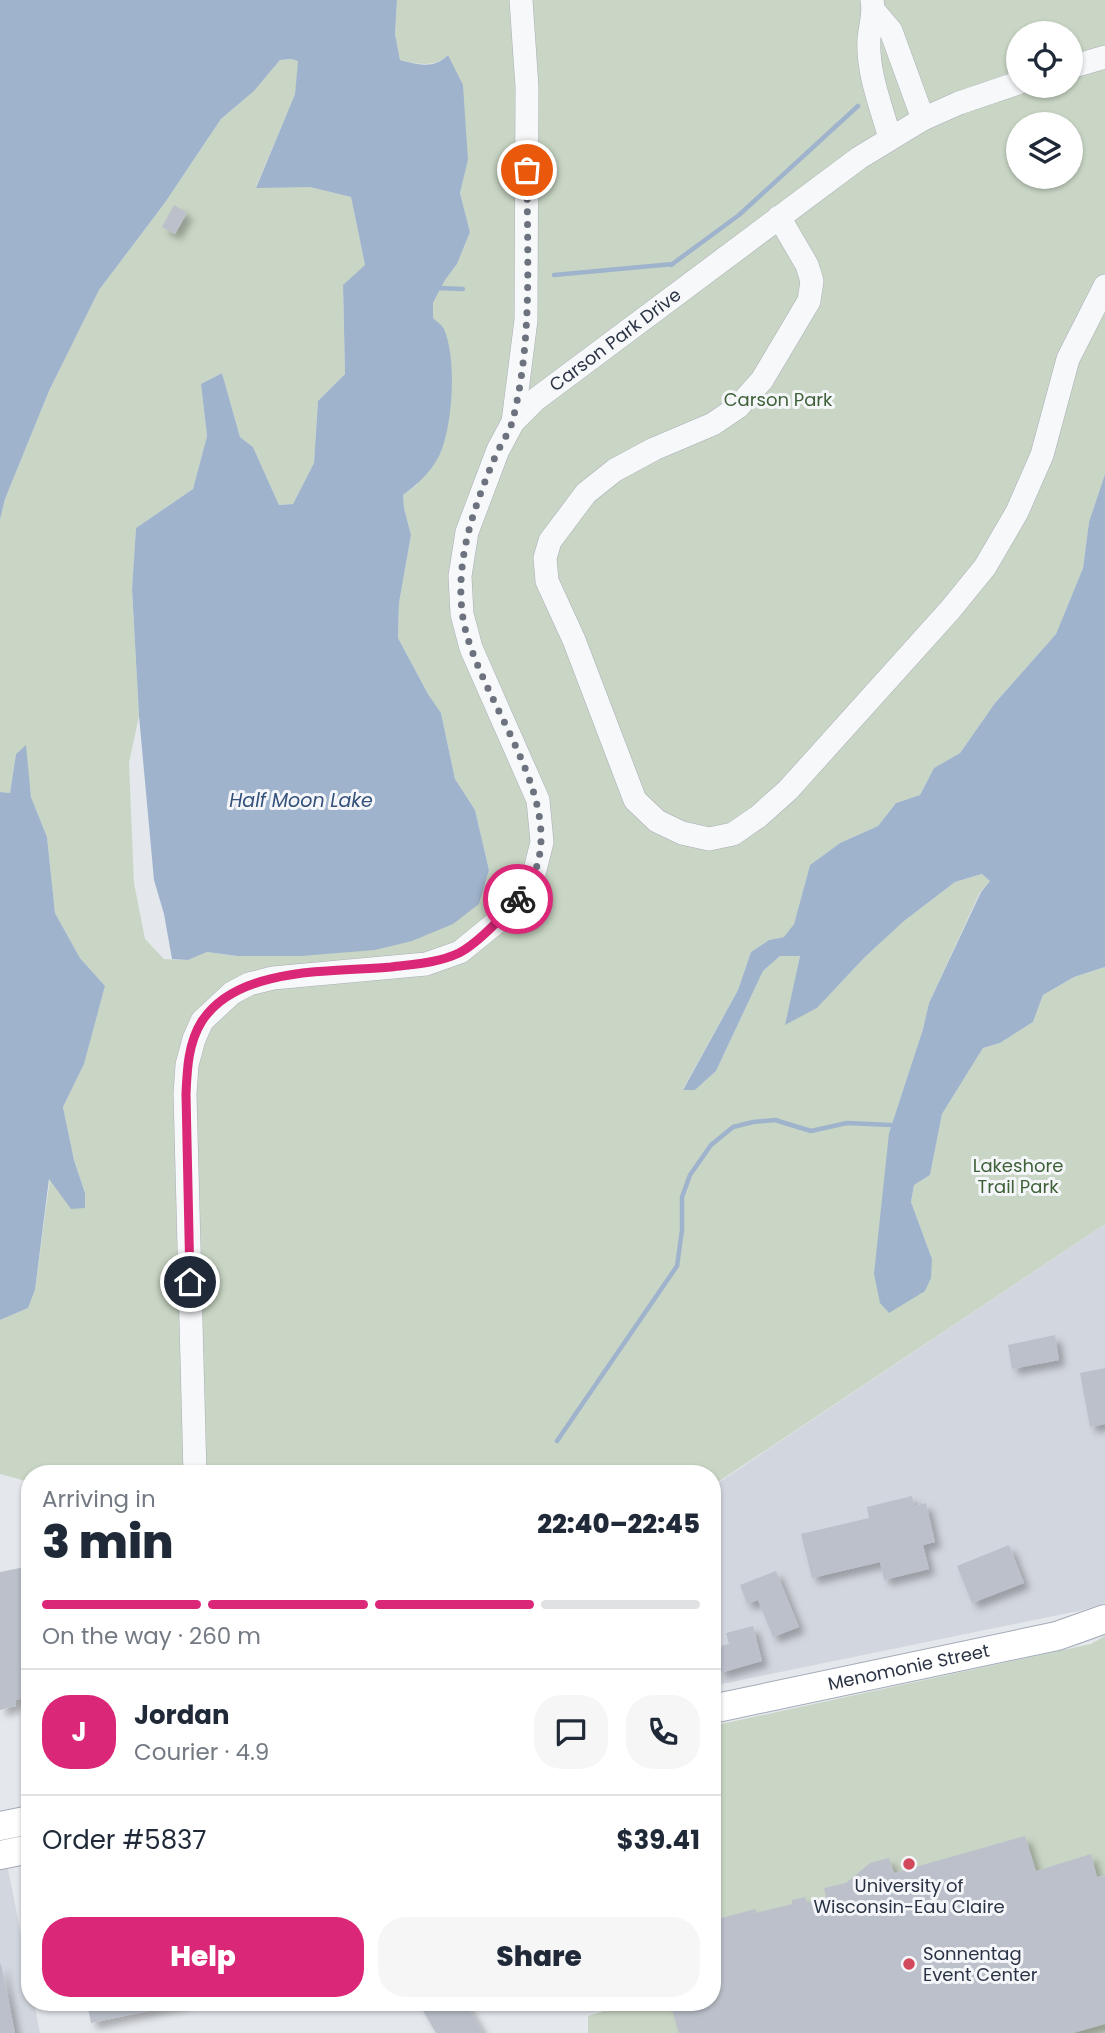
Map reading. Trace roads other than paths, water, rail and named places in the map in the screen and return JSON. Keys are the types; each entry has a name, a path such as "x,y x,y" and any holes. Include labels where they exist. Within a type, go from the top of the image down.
{"main road":[{"name":"Menomonie Street","path":"721,1707 1058,1636 1105,1619"},
{"path":"0,1826 21,1822"},
{"path":"0,1855 21,1851"}],"street":[{"path":"513,422 526,320 527,87 521,0"},
{"path":"874,6 891,31 923,119"},
{"path":"874,6 869,38 871,71 890,138"},
{"path":"1083,63 1105,57"},
{"name":"Carson Park Drive","path":"195,1465 186,1094 187,1065 202,1021 232,993 248,984 286,975 426,964 460,952 503,916 526,890 535,870 541,842 538,800 471,648 462,614 460,576 467,531 482,488 513,422 535,400 816,188 923,119 1006,87"},
{"path":"779,217 807,265 812,281 809,301 762,380 737,407 713,424 654,449 615,470 586,493 550,541 545,558 547,581 574,640 635,800 657,821 682,833 709,839 733,834 788,790 950,610 985,567 1017,512 1038,466 1068,359 1105,286"}],"water":[{"name":"Half Moon Lake","path":"0,0 397,0 395,34 400,60 432,64 448,55 463,85 468,160 460,193 470,232 457,264 433,303 433,318 444,329 451,357 450,411 444,443 436,462 423,478 403,495 411,535 399,603 398,638 441,713 455,779 475,810 489,870 479,904 453,924 412,941 375,950 301,956 237,956 207,952 188,960 172,959 164,914 154,880 139,716 132,589 136,528 193,489 207,436 201,384 222,373 240,437 253,447 279,505 293,504 314,463 318,401 345,374 343,285 365,265 351,197 310,187 256,188 295,94 298,61 280,60 254,91 221,119 164,204 99,290 49,391 5,499 0,520"},
{"path":"1105,474 1105,967 1074,977 1043,995 1033,1022 1000,1043 983,1048 942,1114 930,1175 914,1185 911,1202 932,1259 931,1278 925,1291 889,1313 880,1303 874,1274 889,1133 929,1003 981,892 990,881 982,874 955,882 904,921 865,957 817,1008 785,1025 800,956 780,956 763,971 716,1071 695,1090 683,1090 738,990 751,952 769,940 784,937 794,924 810,865 840,843 878,826 896,803 920,795 934,768 960,753 995,703 1056,634 1083,568 1089,522"},
{"path":"26,745 31,797 47,837 55,913 80,958 105,986 84,1064 63,1107 74,1160 85,1193 85,1208 71,1209 49,1179 35,1290 28,1308 0,1320 0,792 10,793 16,754"}],"waterway":[{"path":"671,265 739,215 858,106"},
{"path":"554,275 673,264"},
{"path":"437,288 463,289"},
{"path":"557,1441 677,1266 682,1230 682,1197 690,1175 711,1145 733,1127 753,1122 775,1120 811,1131 847,1123 891,1125"}],"place":[{"name":"University of Wisconsin-Eau Claire","path":"909,1864"},
{"name":"Sonnentag Event Center","path":"909,1964"}],"park label":[{"name":"Carson Park","path":"778,400"},
{"name":"Lakeshore Trail Park","path":"1018,1176"}]}
